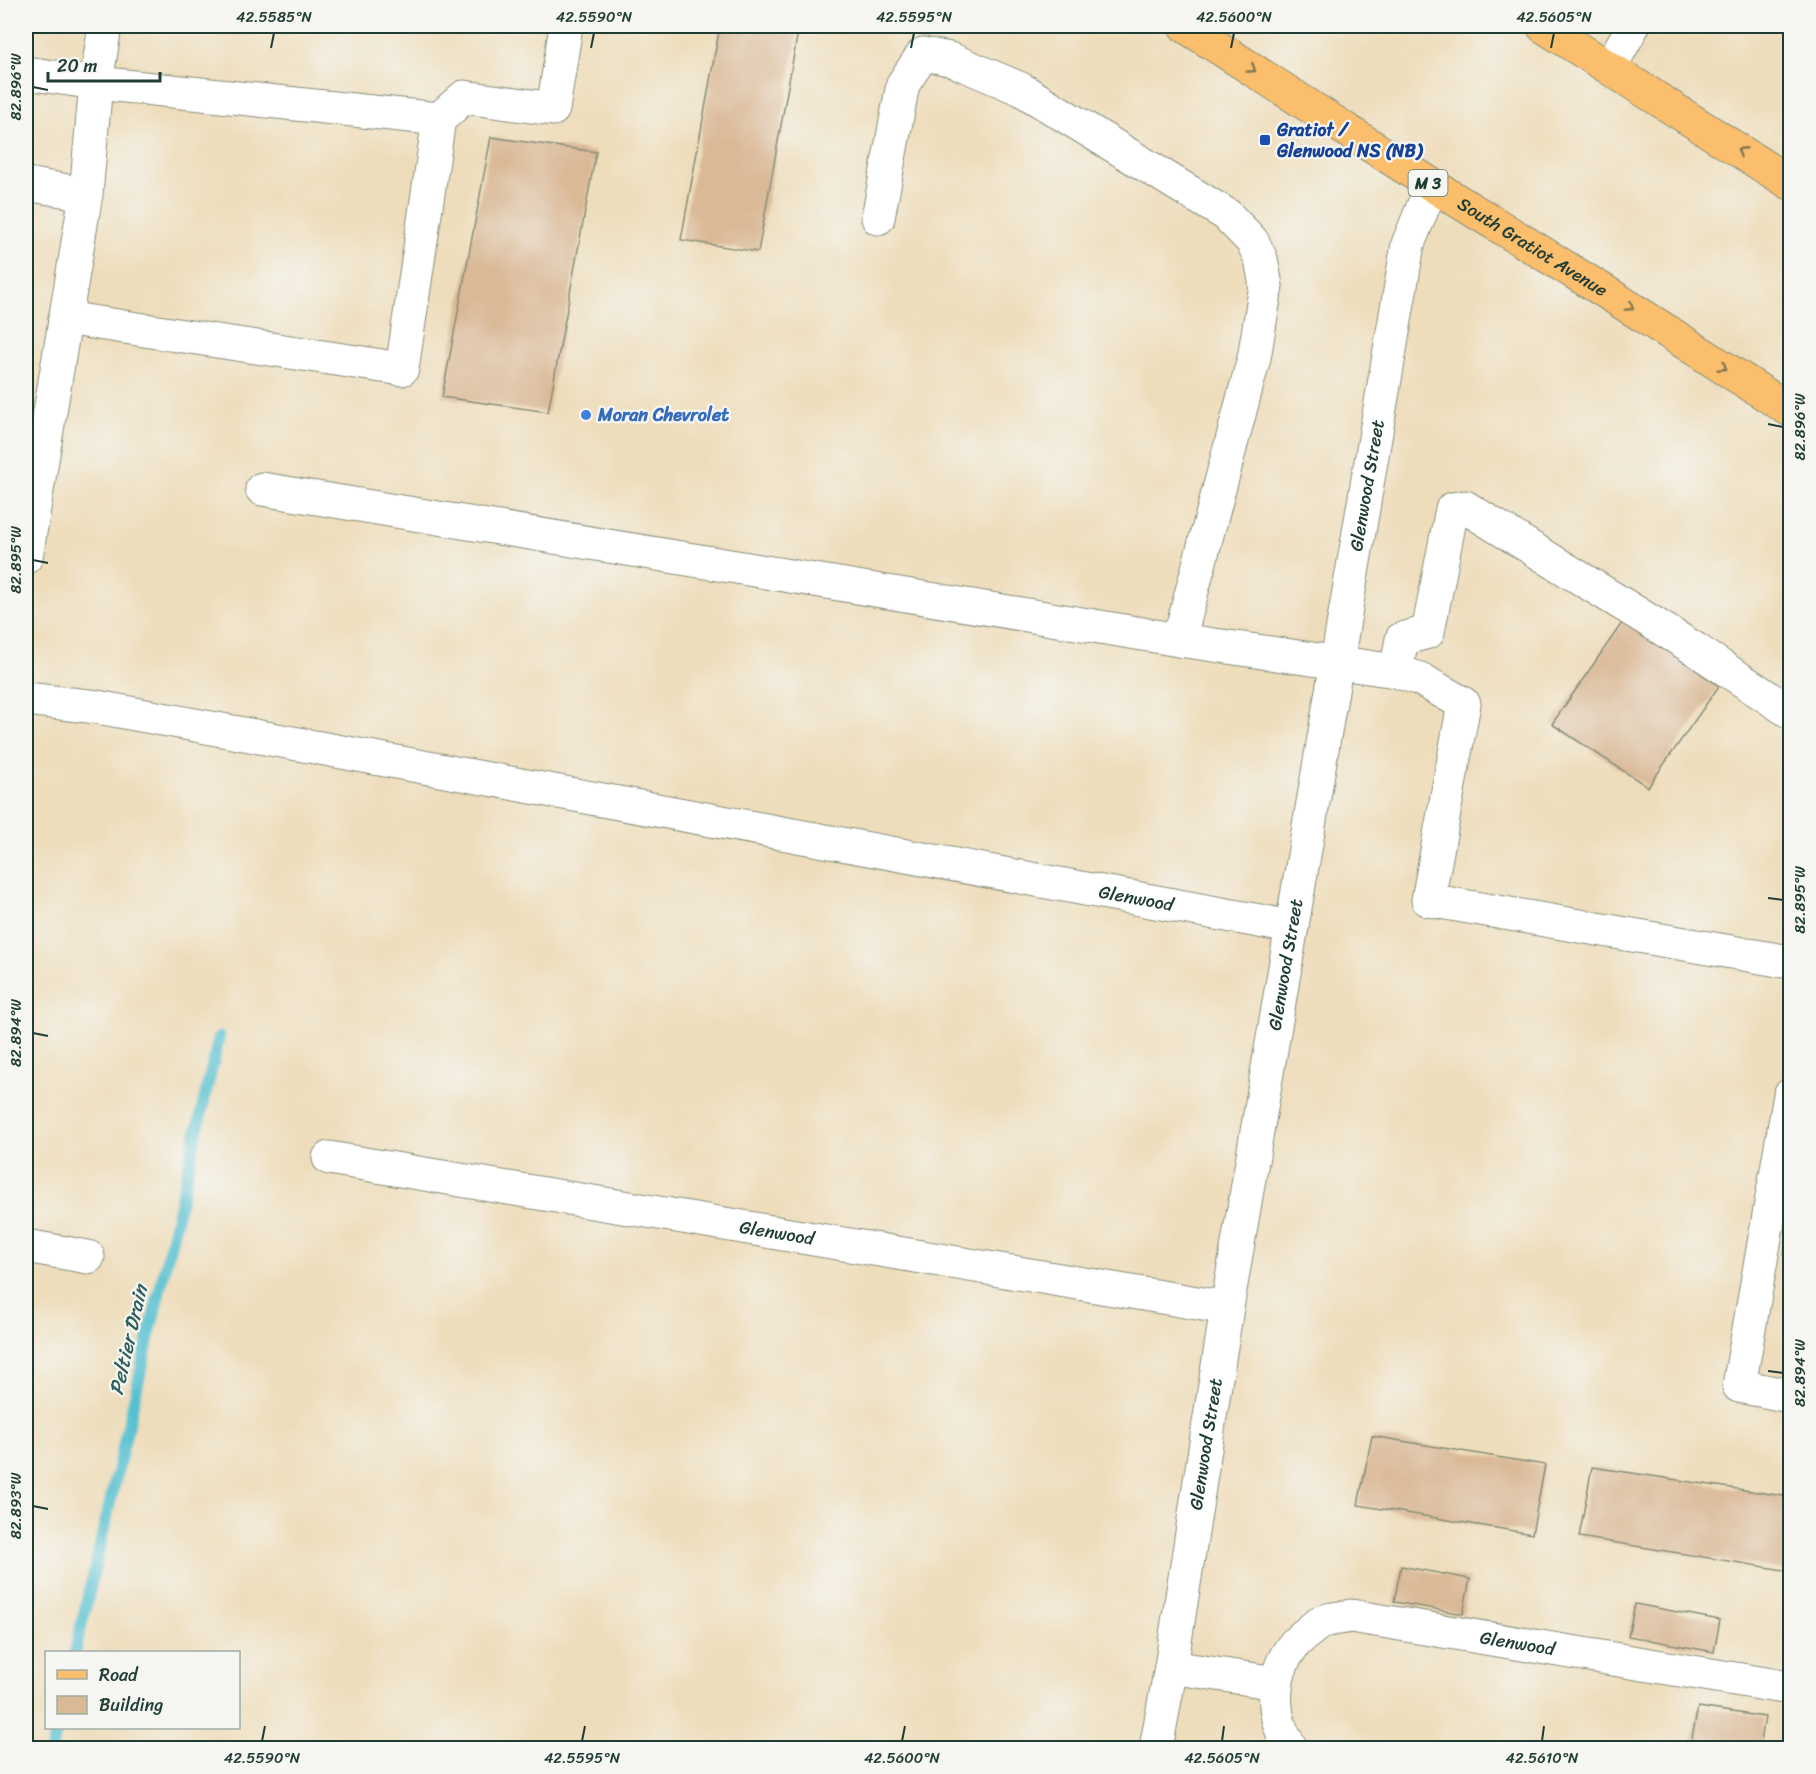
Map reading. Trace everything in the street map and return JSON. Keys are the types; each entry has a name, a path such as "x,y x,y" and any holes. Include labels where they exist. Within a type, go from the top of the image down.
{"main road":[{"name":"South Gratiot Avenue","path":"1185,26 1432,185 1791,410"},
{"path":"1543,26 1791,183"}],"street":[{"path":"26,557 86,194 96,83 105,26"},
{"path":"66,318 402,369 439,119 464,97 553,109 566,26"},
{"path":"1610,67 1633,26"},
{"path":"878,218 903,84 923,54 950,59 1021,89 1227,215 1252,241 1261,259 1266,286 1254,358 1179,640"},
{"path":"26,73 96,83 439,119"},
{"path":"26,184 86,194"},
{"name":"Glenwood Street","path":"1156,1749 1227,1308 1408,244 1432,185"},
{"path":"262,489 1179,640 1396,671 1420,679 1464,704 1428,900 1791,962"},
{"path":"1396,671 1402,639 1428,632 1452,509 1465,507 1695,649 1791,712"},
{"name":"Glenwood","path":"26,699 97,707 1292,927"},
{"path":"1791,1095 1739,1386 1791,1396"},
{"name":"Glenwood","path":"329,1158 1227,1308"},
{"path":"26,1246 88,1257"},
{"name":"Glenwood","path":"1291,1749 1284,1738 1276,1716 1276,1683 1288,1652 1301,1636 1322,1622 1352,1616 1791,1688"},
{"path":"1171,1666 1276,1683"}],"building":[{"path":"720,26 799,26 758,252 681,240"},
{"path":"491,137 596,152 548,412 442,397"},
{"path":"1624,620 1719,686 1648,787 1552,724"},
{"path":"1790,1228 1790,1256 1784,1255"},
{"path":"1372,1436 1545,1465 1532,1534 1358,1505"},
{"path":"1592,1467 1790,1497 1790,1571 1579,1537"},
{"path":"1401,1566 1470,1579 1463,1614 1394,1602"},
{"path":"1635,1604 1720,1620 1714,1652 1628,1636"},
{"path":"1698,1707 1765,1717 1760,1748 1690,1748"}],"waterway":[{"name":"Peltier Drain","path":"75,1651 219,1037"},
{"name":"Peltier Drain","path":"52,1748 57,1729"}],"place":[{"name":"Gratiot / Glenwood NS (NB)","path":"1265,140"},
{"name":"Moran Chevrolet","path":"586,415"}]}
